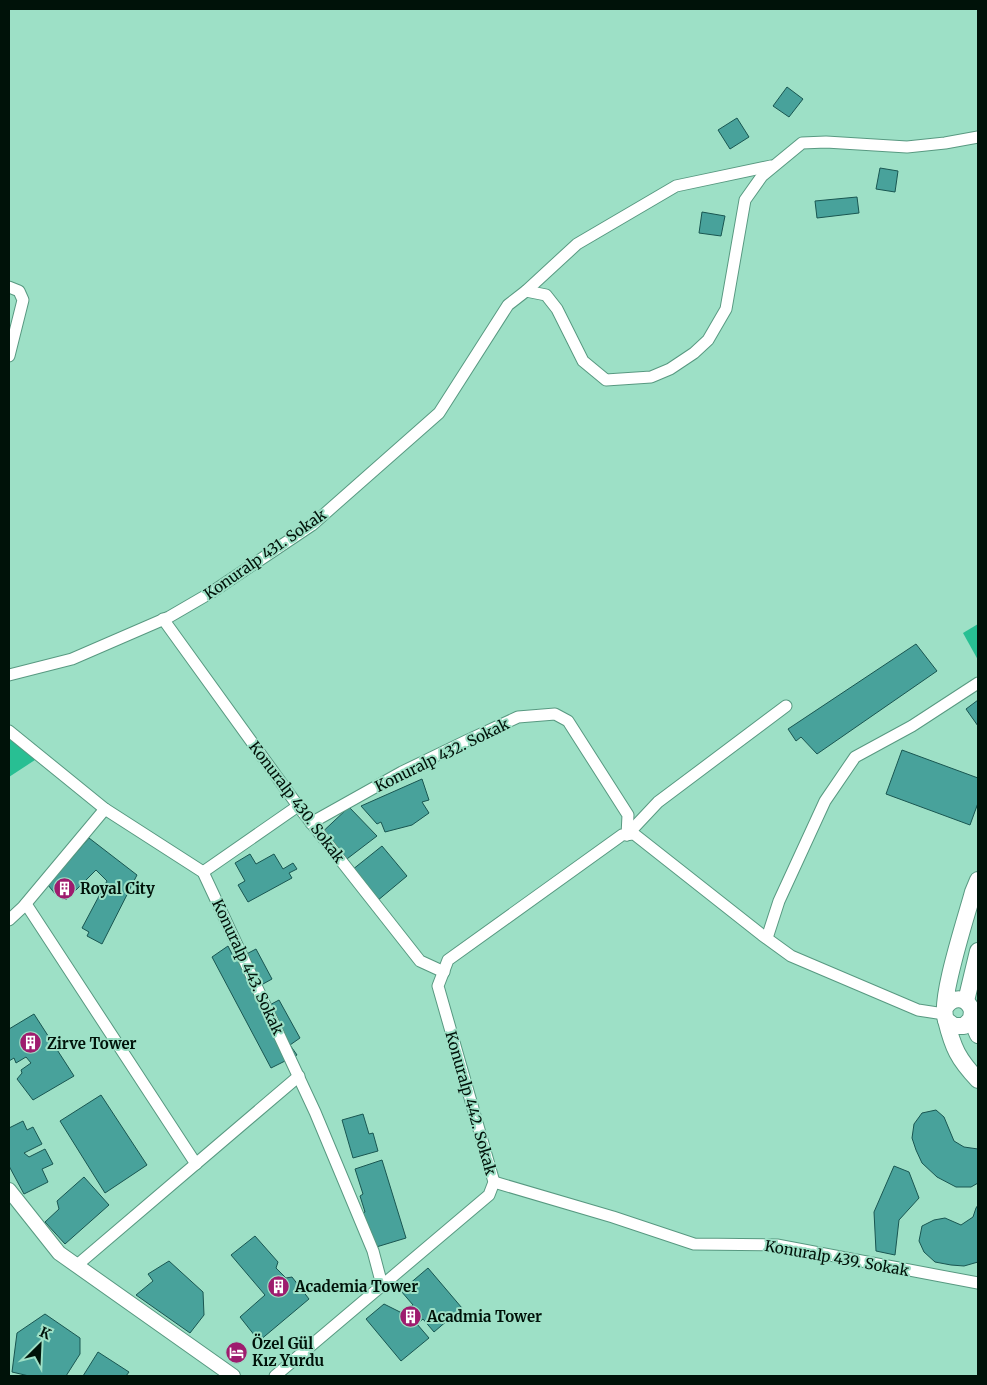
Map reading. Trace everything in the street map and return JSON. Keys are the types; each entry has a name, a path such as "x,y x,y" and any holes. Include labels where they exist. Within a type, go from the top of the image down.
{"main road":[{"path":"978,880 948,983 945,1014 952,1045 963,1064 978,1080"},
{"path":"978,951 966,1001 972,1011 971,1019 978,1035"},
{"path":"966,1001 954,999 948,1002 945,1014 950,1024 959,1026 964,1026 971,1019"}],"street":[{"name":"Konuralp 431. Sokak","path":"526,291 546,295 556,309 583,361 606,380 651,377 670,369 694,353 708,340 726,309 745,200 762,176 802,143 826,142 907,146 945,143 978,137"},
{"name":"Konuralp 431. Sokak","path":"9,675 72,659 163,619 212,592 312,525 439,413 508,305 577,244 676,186 773,166"},
{"path":"9,287 19,291 23,300 9,356"},
{"name":"Konuralp 430. Sokak","path":"163,619 298,806 420,961 444,972"},
{"path":"767,938 779,901 826,801 854,757 912,726 978,683"},
{"path":"627,835 658,802 786,706"},
{"name":"Konuralp 432. Sokak","path":"312,823 402,772 466,740 518,717 555,714 568,720 628,816 627,835"},
{"path":"9,731 105,810 203,872 298,806"},
{"path":"9,920 26,904 105,810"},
{"path":"444,972 448,960 622,835 634,834 791,956 918,1010 945,1014"},
{"name":"Konuralp 443. Sokak","path":"203,872 315,1112 373,1251 382,1285"},
{"path":"26,904 196,1164"},
{"name":"Konuralp 442. Sokak","path":"275,1376 489,1195 494,1182 438,986 444,972"},
{"path":"76,1266 299,1076"},
{"name":"Konuralp 439. Sokak","path":"494,1182 613,1217 694,1244 777,1245 978,1282"},
{"path":"9,1190 59,1253 233,1376"}],"green space":[{"path":"978,624 978,660 963,633"},
{"path":"9,735 38,758 9,777"}],"building":[{"path":"787,87 803,99 789,117 773,106"},
{"path":"737,118 749,137 730,149 718,130"},
{"path":"880,168 898,171 895,192 876,189"},
{"path":"857,197 859,213 817,218 815,201"},
{"path":"702,212 725,216 721,236 699,233"},
{"path":"916,644 937,671 817,754 801,737 796,741 788,729"},
{"path":"978,700 978,726 966,709"},
{"path":"902,750 978,778 978,803 970,825 886,794"},
{"path":"422,779 429,800 422,802 429,813 412,825 385,832 381,822 377,824 361,806"},
{"path":"349,807 377,836 339,865 316,838"},
{"name":"Royal City","path":"89,838 137,875 102,944 87,936 89,932 82,928 107,881 96,870 66,900 58,891 56,895 48,885"},
{"path":"382,846 407,876 377,901 352,870"},
{"path":"250,854 256,864 274,854 283,869 293,863 297,869 289,873 292,878 248,902 238,885 245,881 235,863"},
{"path":"228,946 235,960 256,949 272,979 254,989 264,1008 279,1000 300,1038 290,1045 297,1055 271,1068 212,957"},
{"name":"Zirve Tower","path":"34,1014 74,1076 33,1100 17,1079 22,1073 21,1070 31,1063 26,1057 16,1063 14,1058 9,1061 9,1029"},
{"path":"101,1095 147,1165 105,1193 60,1121"},
{"path":"936,1110 944,1117 954,1141 964,1147 978,1149 978,1183 971,1187 956,1187 937,1177 922,1163 916,1150 912,1138 914,1124 922,1113"},
{"path":"363,1114 369,1134 373,1133 378,1151 353,1158 342,1120"},
{"path":"23,1121 27,1130 33,1127 42,1144 24,1153 29,1157 45,1149 53,1164 42,1169 48,1182 24,1194 9,1166 9,1128"},
{"path":"382,1160 406,1238 373,1248 362,1213 365,1212 360,1196 363,1194 355,1169"},
{"path":"894,1166 909,1172 919,1198 899,1220 895,1255 876,1251 874,1212"},
{"path":"84,1177 109,1205 65,1244 45,1222 59,1209 57,1201"},
{"path":"978,1205 978,1262 964,1266 951,1265 935,1262 924,1252 919,1241 922,1226 934,1220 945,1218 961,1225 973,1217"},
{"name":"Academia Tower","path":"255,1236 278,1262 276,1268 286,1278 292,1277 309,1299 259,1341 240,1317 265,1295 231,1255"},
{"path":"169,1261 203,1292 204,1315 190,1333 136,1295 153,1281 148,1274"},
{"name":"Acadmia Tower","path":"428,1268 462,1308 434,1332 423,1319 417,1324 429,1338 401,1361 366,1319 384,1304 402,1313 413,1305 401,1291"},
{"path":"45,1314 80,1338 80,1354 66,1376 29,1376 12,1372 17,1333"},
{"path":"98,1352 129,1372 126,1376 83,1376"}],"place":[{"name":"Royal City","path":"64,888"},
{"name":"Zirve Tower","path":"31,1043"},
{"name":"Academia Tower","path":"279,1286"},
{"name":"Acadmia Tower","path":"411,1316"},
{"name":"Özel Gül Kız Yurdu","path":"236,1352"}]}
